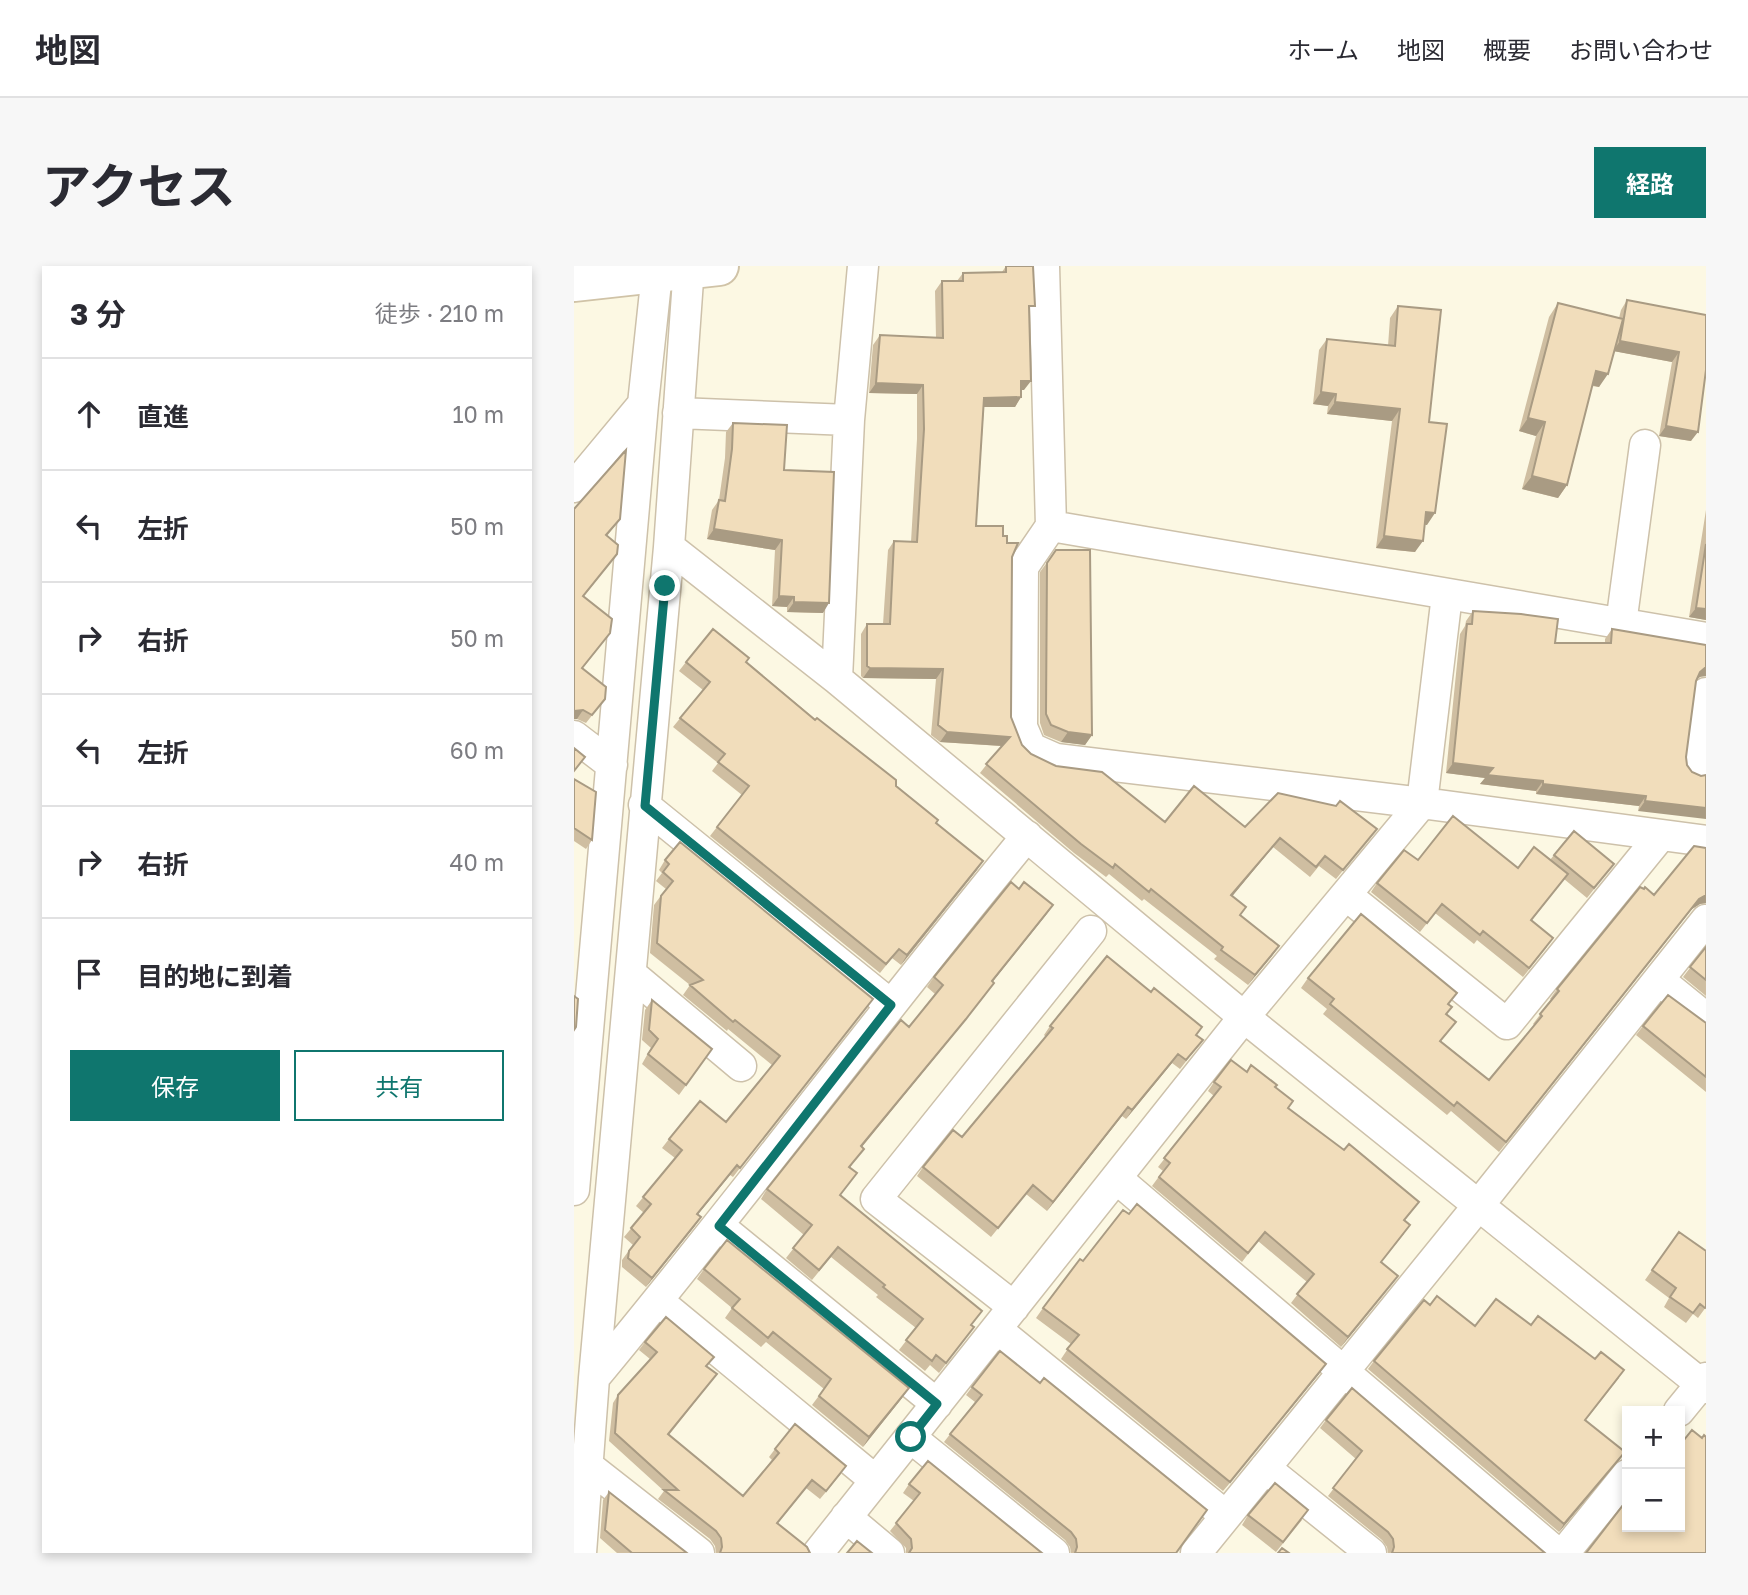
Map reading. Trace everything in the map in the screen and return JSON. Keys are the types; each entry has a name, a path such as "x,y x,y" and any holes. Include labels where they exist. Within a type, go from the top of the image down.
{"main road":[{"path":"574,282 688,269"}],"street":[{"path":"837,679 849,420 863,266"},
{"path":"1044,266 1051,526 1023,567 1022,727 1031,748 1056,759 1422,803 1706,841"},
{"path":"574,1190 581,936 612,765 643,404 688,269"},
{"path":"581,1553 594,1378 669,547 688,269"},
{"path":"574,487 643,404"},
{"path":"678,413 849,420"},
{"path":"1621,624 1645,445"},
{"path":"1051,526 1706,638"},
{"path":"669,547 837,679 1244,1017 1478,1206 1704,1383 1683,1406"},
{"path":"818,1553 1244,1017 1422,803 1447,595"},
{"path":"1696,768 1706,693"},
{"path":"574,736 612,765"},
{"path":"645,806 891,1005"},
{"path":"1346,895 1507,1024 1661,835"},
{"path":"594,1378 719,1226 1027,836"},
{"path":"1195,1553 1478,1206 1706,920"},
{"path":"1091,931 876,1199 1226,1516"},
{"path":"631,974 741,1066"},
{"path":"1659,980 1706,1018"},
{"path":"1116,1178 1344,1371 1570,1550 1622,1482"},
{"path":"719,1226 937,1404"},
{"path":"658,1301 876,1480"},
{"path":"911,1437 1054,1553"},
{"path":"588,1466 699,1553"},
{"path":"1265,1468 1371,1553"},
{"path":"846,1517 889,1553"}],"building":[{"path":"1006,266 1033,266 1035,306 1029,306 1031,381 1021,381 1021,397 984,398 976,526 1003,526 1003,536 1007,536 1007,543 1018,543 1012,557 1011,717 1022,745 1031,754 1056,766 1102,772 1165,822 1194,786 1245,827 1278,793 1336,806 1340,801 1377,829 1343,870 1325,856 1316,867 1280,838 1231,895 1246,907 1240,915 1279,946 1255,975 1221,950 1223,947 1151,889 1149,892 1115,864 1113,868 1081,844 986,764 1010,737 947,732 938,725 943,669 867,666 867,624 890,624 894,541 917,542 924,429 923,385 876,383 880,335 943,338 942,281 963,281 963,273 1006,272"},
{"path":"1627,300 1706,315 1706,370 1698,432 1666,426 1679,352 1620,341"},
{"path":"1558,303 1623,319 1608,374 1596,371 1567,485 1532,476 1545,422 1528,418"},
{"path":"1398,306 1441,310 1429,422 1447,424 1435,513 1426,512 1423,541 1384,536 1400,409 1335,402 1336,394 1321,392 1327,339 1395,346"},
{"path":"733,423 787,425 784,470 834,472 829,603 794,602 794,597 779,596 782,540 714,529 719,500 725,501"},
{"path":"626,450 620,519 606,535 618,545 617,554 583,596 612,619 610,633 582,668 606,687 605,699 592,715 583,710 574,711 574,509"},
{"path":"1706,544 1706,609 1696,608"},
{"path":"1056,550 1090,550 1092,735 1068,732 1051,725 1046,714 1047,563"},
{"path":"1473,611 1558,619 1555,643 1611,643 1612,629 1706,645 1706,667 1696,681 1686,757 1692,772 1706,775 1706,808 1645,801 1646,796 1487,775 1493,768 1453,763 1467,624 1472,624"},
{"path":"713,629 749,658 746,662 815,720 817,718 896,780 896,786 983,861 907,955 899,949 886,964 717,827 749,786 718,762 725,754 680,718 710,682 686,662"},
{"path":"574,748 585,757 574,771"},
{"path":"574,779 596,792 592,840 574,828"},
{"path":"1453,816 1518,868 1534,847 1568,874 1531,920 1553,938 1529,968 1483,931 1480,935 1442,904 1427,923 1377,883 1404,850 1418,860"},
{"path":"1574,831 1614,864 1594,888 1554,855"},
{"path":"680,842 873,999 740,1168 737,1165 697,1214 701,1217 652,1278 628,1258 629,1251 640,1237 631,1228 651,1204 643,1197 682,1150 669,1139 700,1101 726,1122 780,1056 735,1020 733,1022 690,985 703,980 657,943 661,896 673,881 663,872 669,864 665,860"},
{"path":"1694,846 1706,848 1706,895 1699,899 1506,1142 1457,1102 1454,1106 1330,1004 1334,999 1308,978 1361,914 1457,993 1448,1004 1452,1007 1446,1014 1456,1022 1440,1041 1489,1080 1542,1016 1540,1014 1559,991 1557,989 1640,887 1645,887 1654,895"},
{"path":"1011,882 1019,889 1024,882 1053,905 992,981 994,983 966,1019 861,1146 864,1149 849,1167 857,1173 840,1195 982,1311 971,1325 974,1327 946,1363 936,1355 932,1361 906,1340 923,1319 838,1247 819,1270 793,1248 812,1225 767,1189 901,1020 909,1027 943,985 934,977"},
{"path":"1706,947 1706,980 1690,967"},
{"path":"1107,956 1151,992 1154,988 1202,1027 1196,1035 1203,1040 1186,1060 1178,1054 1132,1110 1128,1107 1053,1202 1033,1185 998,1228 923,1167 953,1130 962,1137 1053,1028 1050,1026"},
{"path":"1668,995 1706,1023 1706,1077 1643,1026"},
{"path":"574,996 578,999 574,1030"},
{"path":"652,1000 712,1049 686,1085 648,1054 658,1039 649,1030"},
{"path":"1231,1060 1247,1072 1251,1065 1293,1101 1288,1108 1344,1150 1349,1144 1419,1202 1404,1220 1410,1225 1381,1262 1398,1276 1348,1337 1297,1294 1314,1274 1265,1232 1248,1253 1159,1177 1170,1163 1164,1158 1221,1087 1214,1082"},
{"path":"1137,1204 1326,1364 1230,1482 1067,1349 1079,1335 1043,1308 1080,1259 1083,1261 1123,1210 1129,1214"},
{"path":"1679,1232 1706,1251 1706,1307 1700,1304 1693,1313 1670,1297 1676,1288 1652,1270"},
{"path":"727,1240 909,1388 869,1437 819,1396 831,1379 773,1332 768,1338 732,1308 740,1299 704,1269"},
{"path":"1437,1296 1475,1326 1496,1299 1531,1325 1538,1316 1595,1359 1601,1352 1624,1370 1585,1420 1622,1450 1622,1456 1564,1524 1374,1361 1424,1300 1430,1305"},
{"path":"666,1317 714,1357 706,1366 717,1374 668,1434 743,1496 779,1453 775,1449 795,1424 846,1466 826,1491 812,1480 777,1523 807,1547 810,1553 720,1553 721,1538 716,1531 664,1490 678,1490 615,1433 618,1395 657,1352 645,1342"},
{"path":"1000,1351 1040,1383 1044,1378 1207,1510 1176,1553 1075,1553 1076,1539 1071,1532 950,1434 982,1395 972,1387"},
{"path":"1352,1388 1545,1553 1392,1553 1393,1539 1388,1532 1333,1488 1362,1451 1326,1420"},
{"path":"1692,1430 1702,1438 1704,1435 1706,1437 1706,1553 1586,1553 1622,1506 1622,1532 1685,1532 1685,1439"},
{"path":"928,1461 1042,1553 909,1553 912,1548 911,1539 896,1523 920,1493 909,1484"},
{"path":"1275,1483 1308,1510 1283,1542 1248,1515"},
{"path":"609,1492 687,1553 632,1553 605,1530"},
{"path":"857,1541 872,1553 847,1553"}],"route":[{"path":"665,586 645,806 891,1005 719,1226 937,1404 911,1437"}]}
